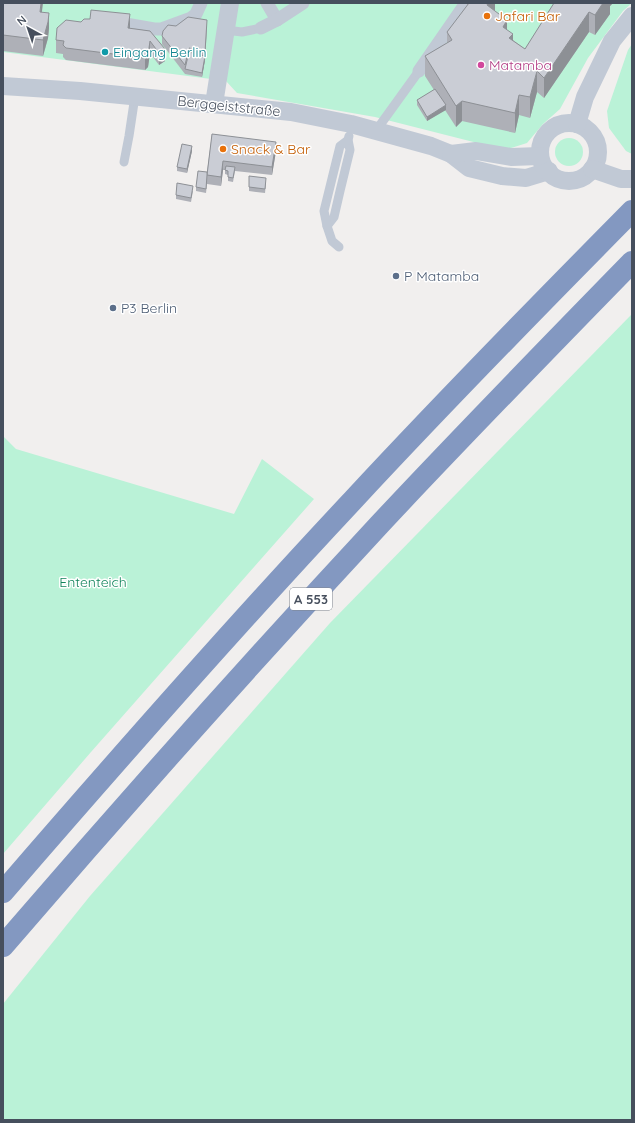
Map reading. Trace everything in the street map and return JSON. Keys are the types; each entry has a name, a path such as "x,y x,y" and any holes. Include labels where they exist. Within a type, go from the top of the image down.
{"highway":[{"name":"A 553","path":"3,892 128,749 353,499 631,211"},
{"name":"A 553","path":"3,946 155,772 369,535 632,262"}],"street":[{"path":"104,20 161,29 191,18 196,14 201,3"},
{"path":"214,104 230,3"},
{"path":"267,3 277,20"},
{"path":"261,28 277,20 303,3"},
{"path":"419,71 466,3"},
{"path":"577,124 585,97 612,41 632,16"},
{"name":"Berggeiststraße","path":"3,86 80,91 291,112 349,132 375,132 431,146 451,154 476,151 544,164 552,175 562,180 574,180 584,176 592,169"},
{"path":"544,164 541,145 546,134 554,127 565,123 577,124 587,128 594,137 598,148 597,159 592,169 621,179 632,179"}],"lane":[{"path":"225,30 242,32 261,28"},
{"path":"375,132 419,71"},
{"path":"124,162 135,96"},
{"path":"339,247 332,241 324,211 340,146 349,132"}],"green space":[{"path":"3,3 223,3 211,79 3,52"},
{"path":"236,3 632,3 623,11 588,58 560,109 543,124 527,143 505,150 375,117 237,93 226,81"},
{"path":"632,44 632,154 626,151 609,128 607,111 628,50"},
{"path":"569,138 579,142 583,152 579,162 569,166 559,162 555,152 559,142"},
{"path":"632,314 632,1120 3,1120 3,1004 90,896 330,623"},
{"name":"Ententeich","path":"3,436 16,449 234,514 262,459 314,499 3,854"}],"building":[{"path":"3,3 41,3 40,12 49,13 43,40 3,35"},
{"name":"Matamba","path":"469,3 488,3 487,5 507,20 503,27 513,34 509,38 525,49 554,3 603,3 595,15 589,12 544,78 537,71 530,97 519,95 515,113 462,101 456,106 425,56 452,40 447,32"},
{"path":"91,10 130,14 128,28 150,31 165,49 159,53 150,41 148,55 145,58 66,48 63,45 64,41 56,40 57,28 66,20 81,22 84,19 90,19"},
{"path":"188,17 207,20 205,52 189,48 185,65 162,36 163,31 168,25 176,26"},
{"path":"189,52 205,56 202,73 185,69"},
{"path":"435,89 446,105 427,117 417,100"},
{"path":"212,134 276,142 272,167 223,161 221,177 207,175"},
{"path":"182,144 192,146 187,169 177,167"},
{"path":"226,166 235,167 233,178 228,177 228,171 225,170"},
{"path":"198,171 207,172 206,189 196,187"},
{"path":"249,176 266,178 265,189 249,187"},
{"path":"177,183 193,186 191,198 176,195"}],"place":[{"name":"Jafari Bar","path":"487,16"},
{"name":"Eingang Berlin","path":"105,52"},
{"name":"Matamba","path":"481,65"},
{"name":"Snack & Bar","path":"223,149"},
{"name":"P Matamba","path":"396,276"},
{"name":"P3 Berlin","path":"113,308"}]}
